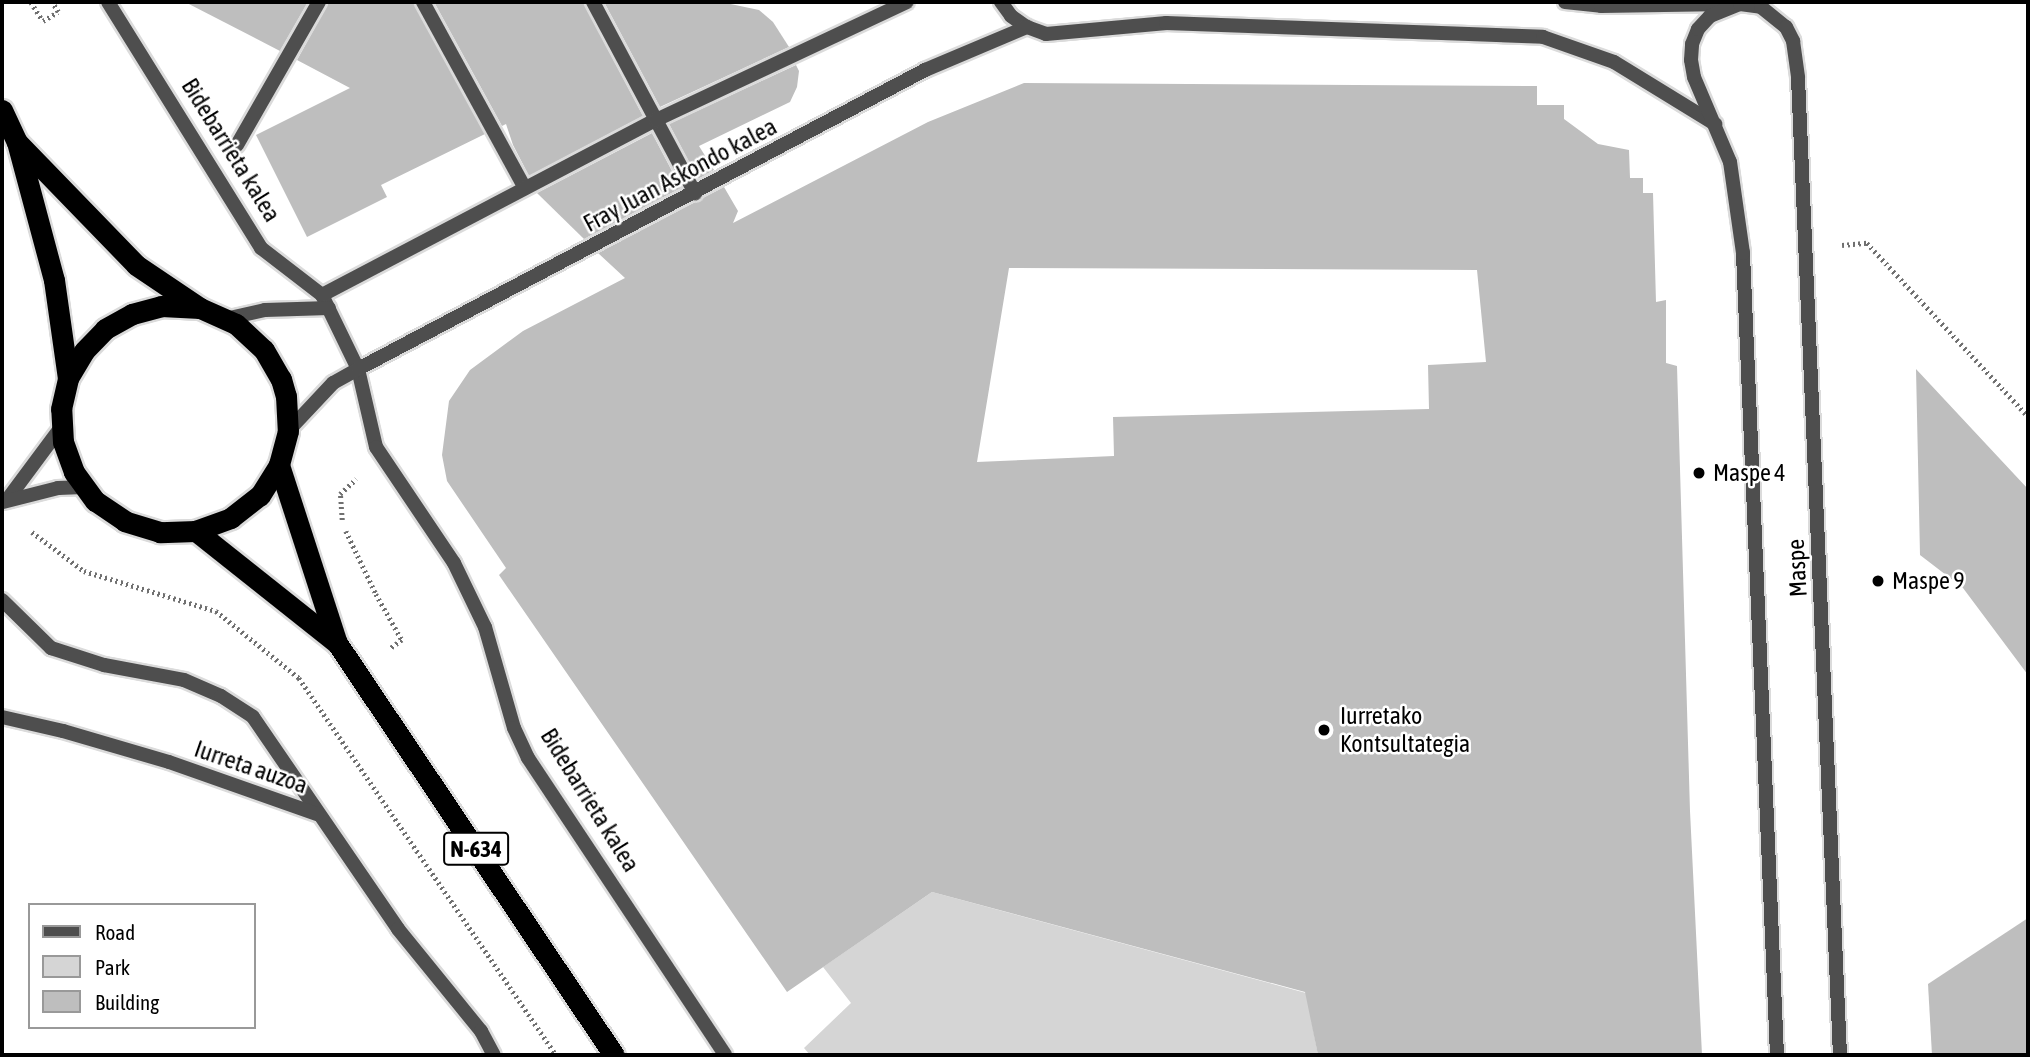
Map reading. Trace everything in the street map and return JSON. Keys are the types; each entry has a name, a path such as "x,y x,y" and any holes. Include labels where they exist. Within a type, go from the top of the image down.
{"highway":[{"path":"2,110 17,142 54,280 68,378"},
{"path":"17,142 136,265 200,308 236,324 264,350 281,379 286,396 288,431 279,465 260,495 231,518 196,531 160,532 125,521 95,501 70,462 63,442 61,409 68,378 84,351 105,329 132,314 161,306 200,308"},
{"path":"279,465 337,643"},
{"path":"196,531 337,643"},
{"name":"N-634","path":"337,643 614,1055"}],"street":[{"name":"Bidebarrieta kalea","path":"108,2 261,248 325,301 358,369 376,447 454,563 485,627 514,728 528,758 725,1055"},
{"path":"237,145 319,2"},
{"path":"423,2 525,188"},
{"path":"593,2 695,192"},
{"path":"225,319 325,301 525,188 656,120 907,2"},
{"path":"1001,2 1011,16 1027,27 1046,34 1166,23 1543,37 1614,62 1716,124"},
{"path":"1565,2 1601,6 1762,5"},
{"name":"Maspe","path":"1740,4 1710,16 1698,29 1692,44 1694,77 1730,162 1743,253 1777,1055"},
{"name":"Maspe","path":"1762,5 1786,27 1793,41 1798,78 1840,1055"},
{"name":"Fray Juan Askondo kalea","path":"288,431 333,383 358,369 925,70 1027,27"},
{"path":"4,501 62,426"},
{"path":"4,501 58,488 84,486"},
{"path":"2,600 51,648 104,665 184,680 221,696 253,717 317,814"},
{"name":"Iurreta auzoa","path":"2,717 63,731 169,762 317,814 398,929 481,1031 494,1055"}],"path":[{"path":"30,2 43,21 58,12 52,2"},
{"path":"1806,248 1867,243 2028,416"},
{"path":"358,477 340,494 342,523 376,594 402,640"},
{"path":"30,531 84,571 216,611 299,678 556,1055"}],"green space":[{"path":"932,892 1332,1000 1311,1018 1318,1055 810,1055 804,1048 851,1003 823,967"}],"building":[{"path":"185,2 308,2 280,51"},
{"path":"329,2 413,2 485,134 381,185 387,197 307,237 256,135 350,88 297,60"},
{"path":"434,2 583,2 643,116 529,176 506,124 502,126"},
{"path":"604,2 721,2 759,10 773,22 789,47 660,107"},
{"path":"796,65 799,71 797,87 790,102 699,146 714,170 698,179 669,124"},
{"path":"1024,83 1537,86 1537,105 1564,105 1564,119 1598,144 1629,150 1630,178 1643,178 1643,193 1653,193 1656,302 1666,300 1666,363 1677,366 1690,811 1702,1055 1318,1055 1305,992 932,892 787,992 499,575 506,568 447,481 442,455 449,401 470,370 523,331 625,278 598,253 724,187 738,211 733,223 928,122","holes":["1009,268 1477,270 1486,362 1428,365 1429,409 1113,417 1114,456 977,462"]},
{"path":"652,133 681,188 584,239 537,193"},
{"path":"1916,369 2028,489 2028,675 1963,588 1920,555"},
{"path":"2028,918 2028,1055 1932,1055 1928,984"}],"place":[{"name":"Maspe 4","path":"1699,473"},
{"name":"Maspe 9","path":"1878,581"},
{"name":"Iurretako Kontsultategia","path":"1324,730"}]}
